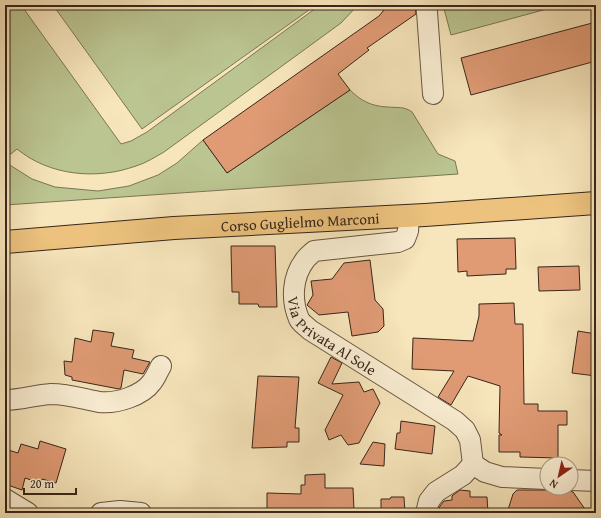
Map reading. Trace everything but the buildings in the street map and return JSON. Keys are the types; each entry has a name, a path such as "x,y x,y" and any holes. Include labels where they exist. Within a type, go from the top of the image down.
{"main road":[{"name":"Corso Guglielmo Marconi","path":"5,242 174,228 409,216 596,203"}],"street":[{"path":"426,5 433,94"},
{"name":"Via Privata Al Sole","path":"409,216 408,231 405,239 398,242 314,252 305,259 297,275 294,287 294,298 300,320 310,330 455,421 465,430 470,440 473,464"},
{"path":"5,400 15,400 50,394 71,396 100,402 122,400 146,388 152,383 161,366"},
{"path":"426,513 429,501 436,492 463,474 473,464 485,472 502,477 539,479"},
{"path":"579,480 596,481"},
{"path":"5,499 28,513"},
{"path":"101,513 120,510 141,513"}],"green space":[{"path":"5,5 21,5 121,144 131,141 147,132 320,5 358,5 341,23 164,152 147,162 136,166 106,173 90,174 59,170 30,158 17,149 11,154 5,150 5,144 8,141 5,138"},
{"path":"53,5 316,5 142,129"},
{"path":"443,5 557,5 558,6 451,35"},
{"path":"350,90 362,100 371,104 403,108 412,112 438,154 455,161 458,174 5,205 5,162 32,179 55,187 98,191 129,186 158,175 177,163 203,140 227,173"}]}
